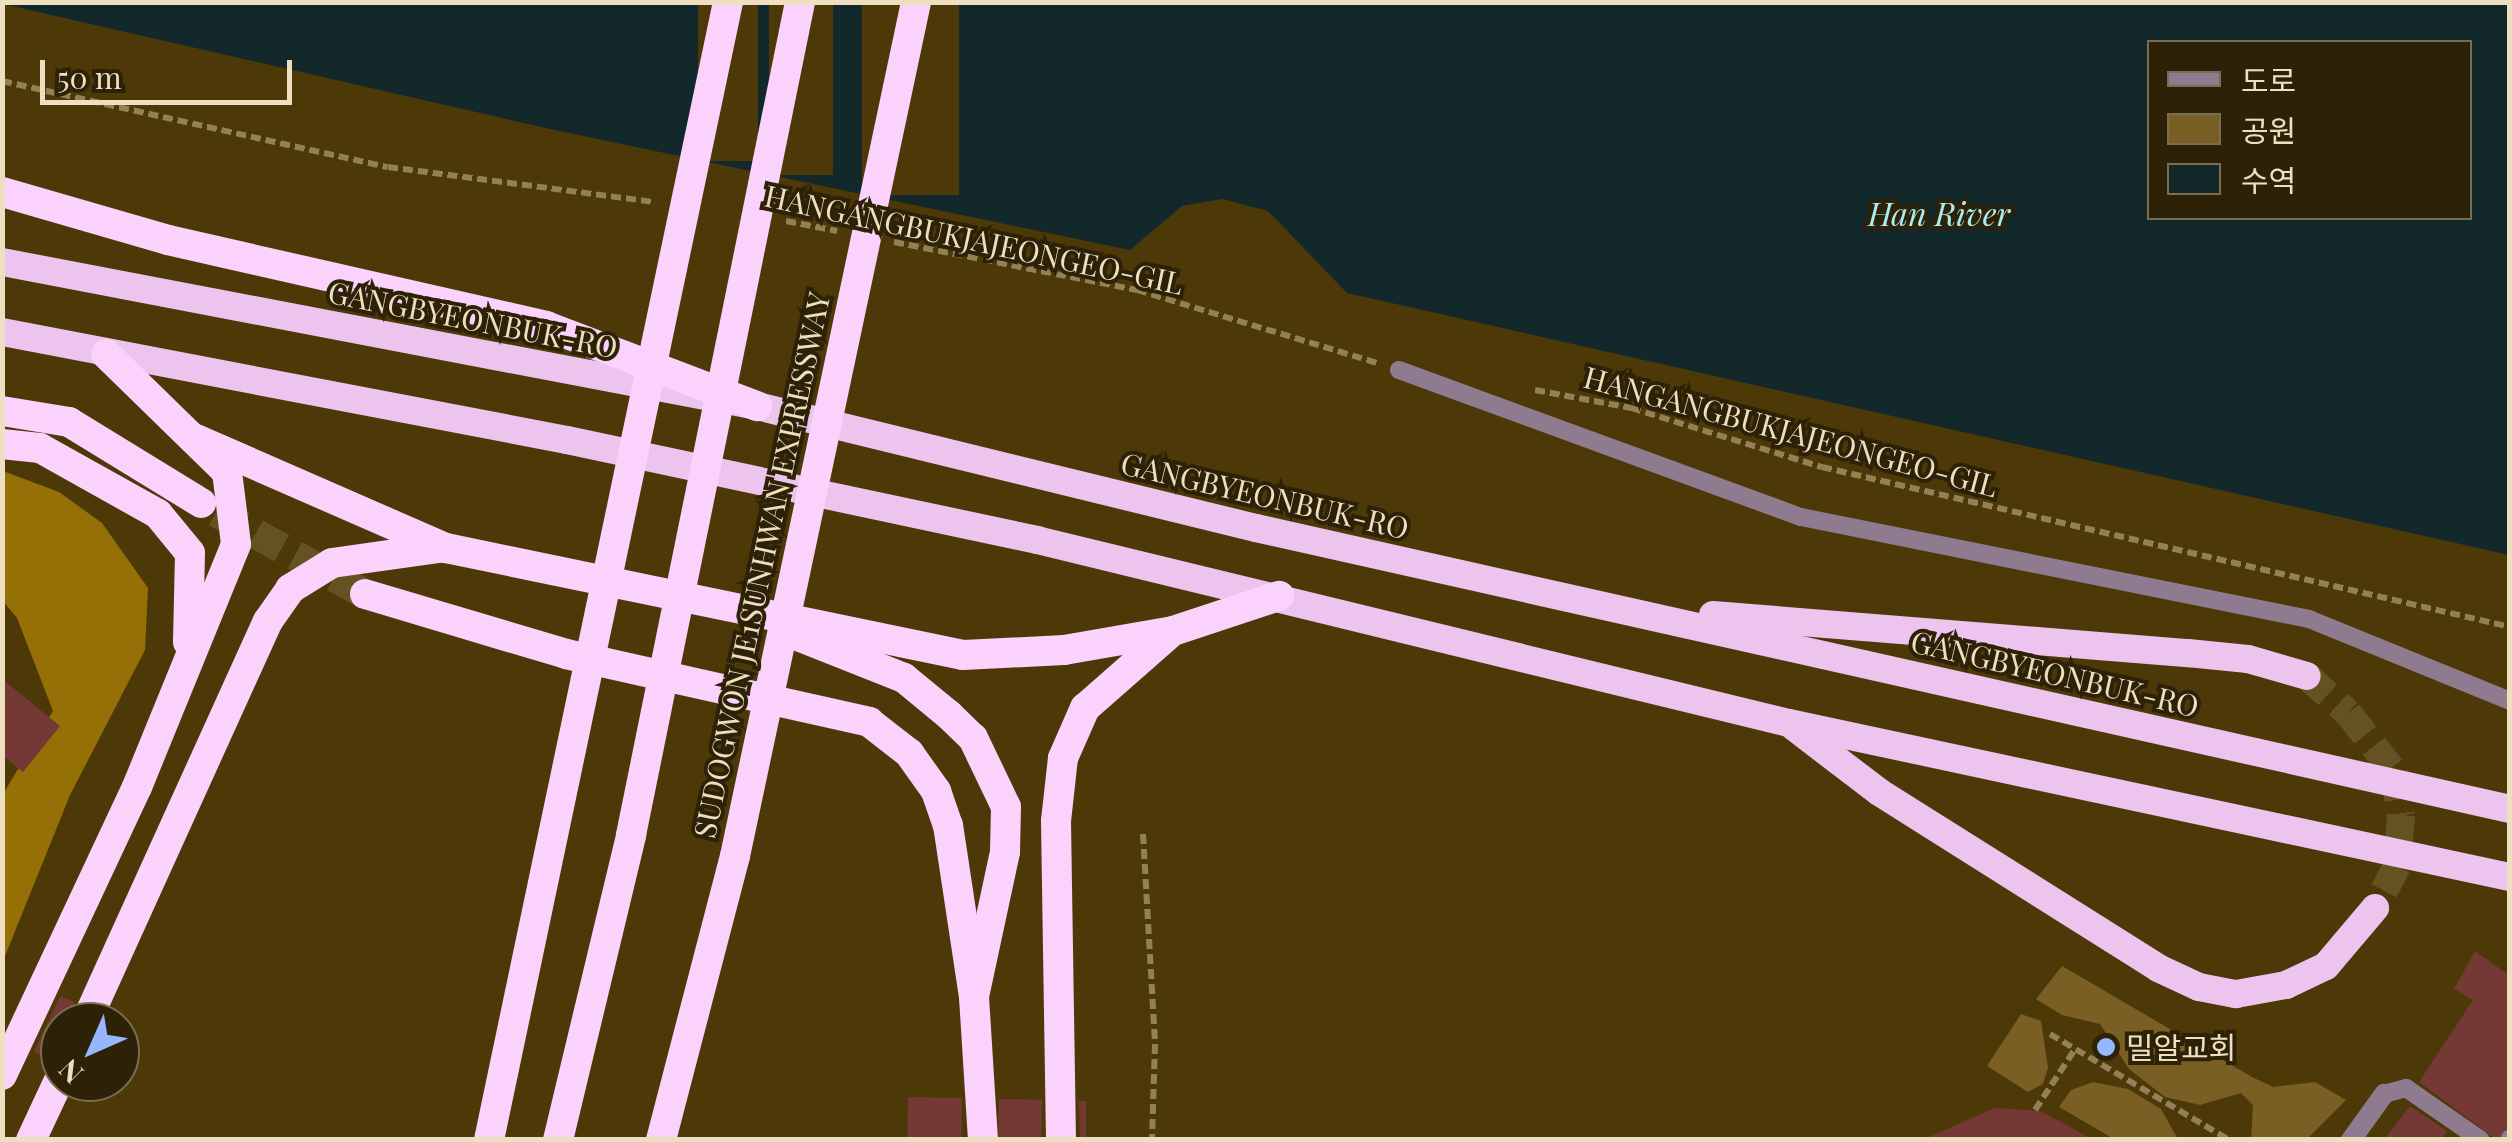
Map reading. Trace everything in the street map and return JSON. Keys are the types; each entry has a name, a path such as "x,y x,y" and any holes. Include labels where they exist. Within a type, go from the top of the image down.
{"highway":[{"path":"489,1140 728,2"},
{"path":"558,1140 631,835 800,2"},
{"name":"SUDOGWON JE1SUNHWAN EXPRESSWAY","path":"661,1140 735,856 916,2"},
{"path":"2,192 168,240 546,326 756,406"},
{"name":"GANGBYEONBUK-RO","path":"2,262 756,406 1606,606 2510,809"},
{"path":"2,332 586,444 1279,596 1789,724 2510,877"},
{"path":"2,1076 137,787 236,544 227,472 106,354"},
{"path":"2,410 70,422 201,502"},
{"path":"196,439 446,548 963,656 1064,650 1173,631 1279,596"},
{"path":"2,444 40,448 96,476 168,527 190,553 188,660"},
{"path":"95,1002 268,621 290,589 332,563 446,548"},
{"path":"365,594 566,654 869,722 909,753 936,790 948,824 974,997 983,1140"},
{"path":"716,604 904,678 973,738 1006,807 1005,852 974,997"},
{"path":"1606,606 2188,653 2248,659 2307,676"},
{"path":"1061,1140 1056,822 1064,758 1085,708 1173,631"},
{"path":"1789,724 1878,792 2158,968 2199,986 2236,994 2286,985 2326,966 2376,908"},
{"path":"31,1140 49,1102"}],"street":[{"path":"2351,1140 2384,1094"}],"lane":[{"path":"1400,370 1801,517 2308,619 2510,700"},
{"path":"2384,1094 2406,1088 2481,1140"}],"path":[{"path":"2,81 388,166 676,204"},
{"name":"HANGANGBUKJAJEONGEO-GIL","path":"766,217 844,232"},
{"name":"HANGANGBUKJAJEONGEO-GIL","path":"883,240 1136,290 1400,370"},
{"name":"HANGANGBUKJAJEONGEO-GIL","path":"1514,387 1630,408 1822,467 2510,627"},
{"path":"1143,834 1156,1044 1152,1140"},
{"path":"2050,1034 2229,1140"},
{"path":"2035,1110 2075,1049"}],"green space":[{"path":"2062,966 2273,1087 2315,1082 2346,1100 2307,1139 2251,1139 2253,1105 2241,1093 2200,1105 2165,1097 2129,1069 2100,1024 2062,1015 2036,999"},
{"path":"2021,1014 2041,1021 2048,1068 2043,1084 2028,1092 1987,1066"},
{"path":"2093,1082 2128,1089 2161,1109 2178,1139 2114,1139 2059,1107 2071,1090"}],"shaded area":[{"path":"3,471 59,492 102,523 148,588 145,650 70,795 3,961 3,794 53,711 17,618 3,601"}],"water":[{"name":"Han River","path":"2509,3 2509,555 1347,293 1268,211 1222,199 1182,206 1130,250 550,129 3,4"}],"pier":[{"path":"698,3 758,3 758,161 698,161"},
{"path":"769,3 833,3 833,175 769,175"},
{"path":"862,3 959,3 959,195 862,195"}],"building":[{"path":"2,679 60,726 23,772 2,755"},
{"path":"2475,951 2510,976 2510,1125 2497,1140 2419,1082 2473,1000 2454,989"},
{"path":"908,1097 962,1098 961,1140 907,1140"},
{"path":"999,1099 1042,1100 1041,1140 998,1140"},
{"path":"1079,1101 1086,1101 1086,1140 1080,1140"},
{"path":"2410,1106 2447,1131 2441,1140 2384,1140"},
{"path":"1995,1108 2040,1111 2094,1140 1922,1140"}],"tunnel":[{"path":"216,512 365,594"},
{"path":"2307,676 2348,713 2394,772 2401,815 2397,866 2375,908"}],"place":[{"name":"밀알교회","path":"2106,1047"}]}
